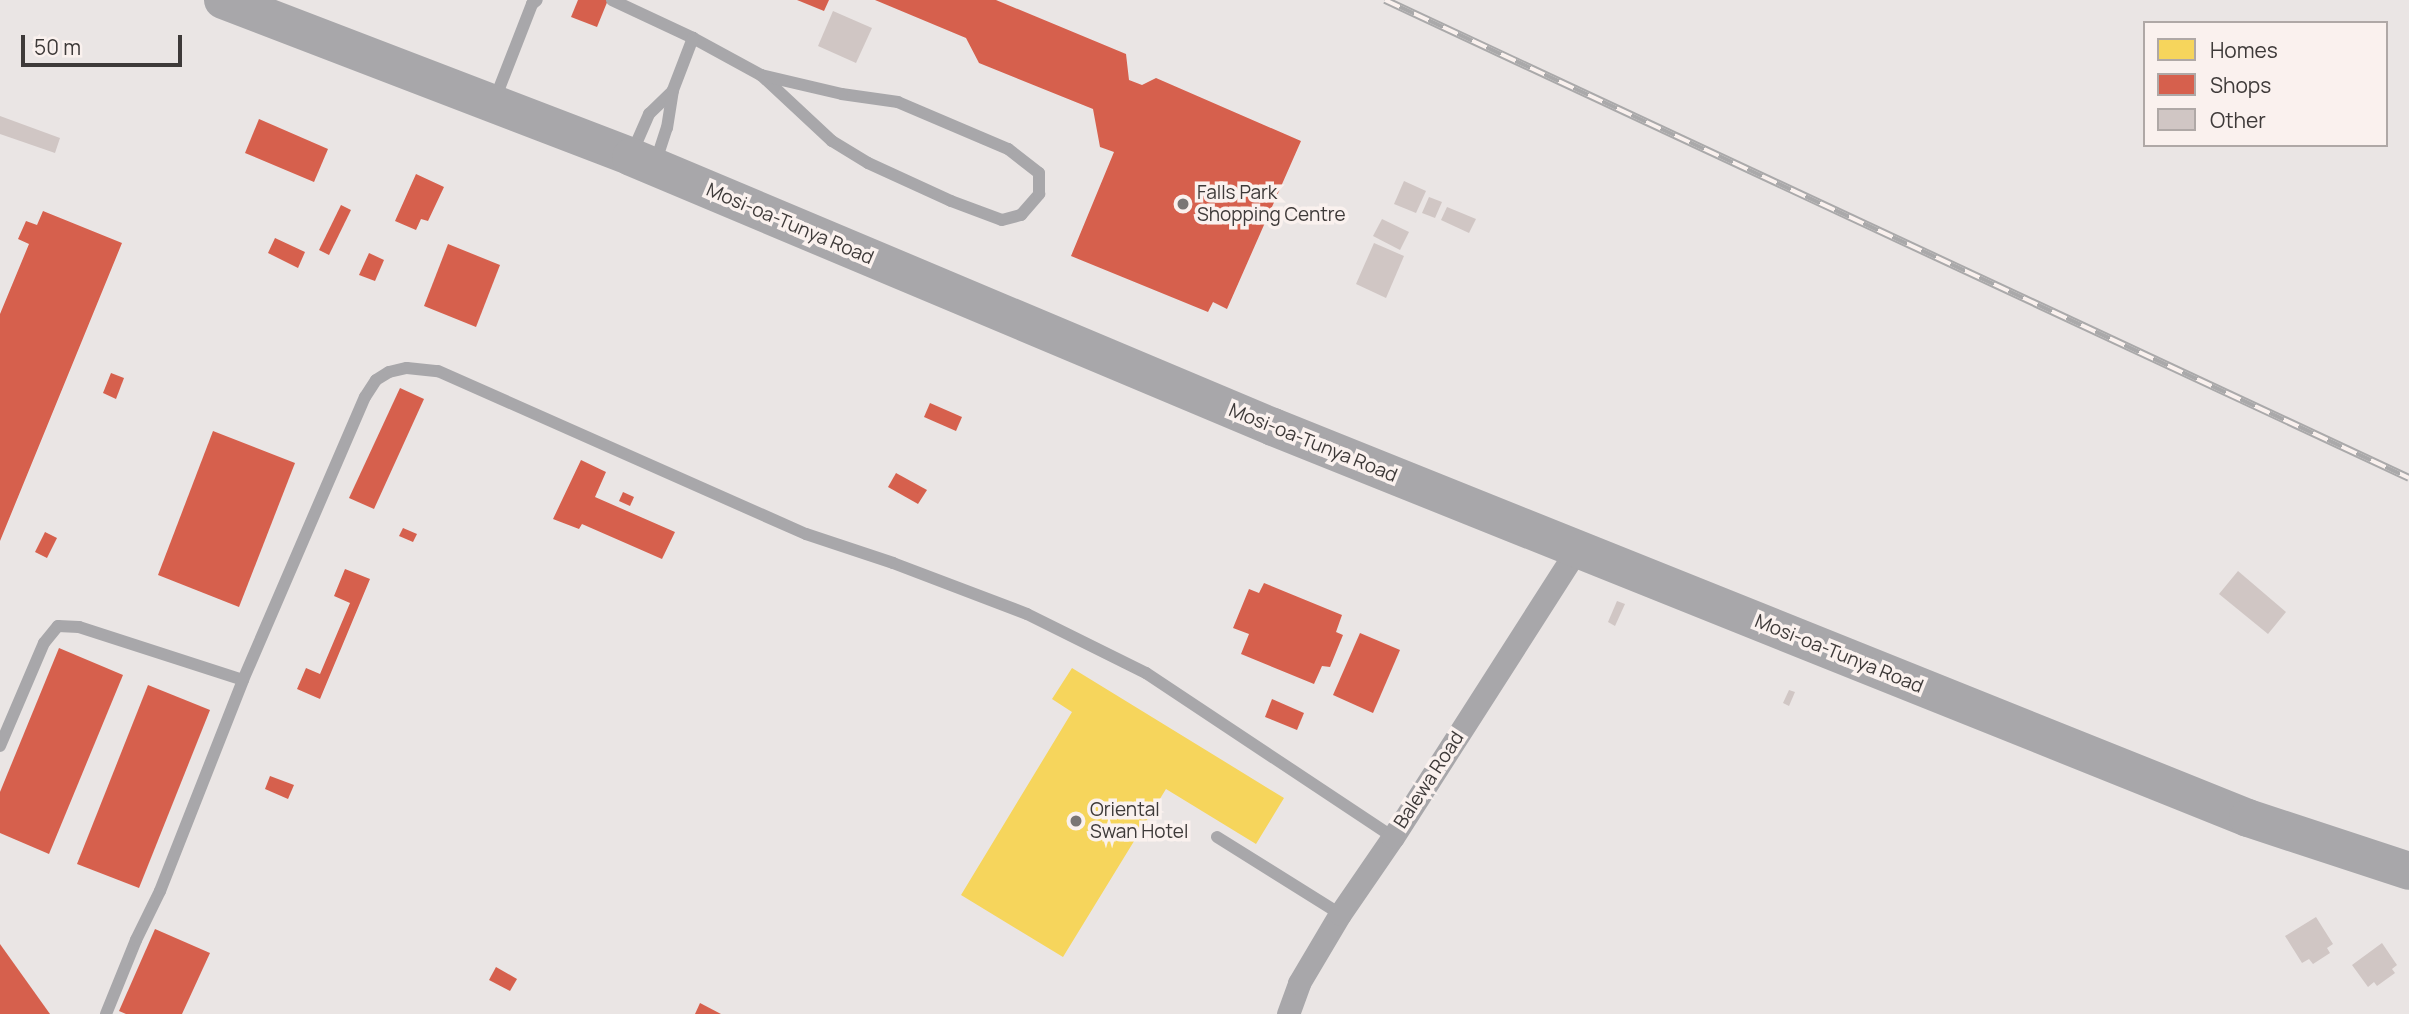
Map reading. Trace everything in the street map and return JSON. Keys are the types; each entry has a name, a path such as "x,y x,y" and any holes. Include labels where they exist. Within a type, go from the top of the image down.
{"highway":[{"name":"Mosi-oa-Tunya Road","path":"223,0 276,16 494,102 1273,427 2248,818 2409,871"}],"street":[{"name":"Balewa Road","path":"1289,1014 1299,983 1339,914 1393,837 1577,549"}],"lane":[{"path":"494,102 532,5 537,0"},
{"path":"612,0 693,38 761,75 832,141 868,163 951,201 1002,220 1021,215 1039,194 1038,173 1008,149 898,102 842,94 761,75"},
{"path":"642,162 667,128 673,90 693,38"},
{"path":"642,162 649,114 673,90"},
{"path":"106,1014 136,940 160,891 243,680 365,397 376,380 389,372 422,367 438,371 806,534 905,567 1027,614 1146,673 1393,837"},
{"path":"0,746 44,643 58,626 79,627 243,680"},
{"path":"1217,837 1339,914"}],"building: Homes":[{"name":"Oriental Swan Hotel","path":"1072,668 1284,798 1256,844 1166,789 1063,957 961,895 1072,712 1052,699"}],"building: Shops":[{"path":"578,0 608,0 597,27 571,17"},
{"path":"797,0 829,0 824,11"},
{"name":"Falls Park Shopping Centre","path":"875,0 996,0 1126,54 1129,80 1142,85 1156,78 1301,141 1227,309 1213,302 1208,312 1071,256 1114,152 1100,147 1093,109 979,63 966,38"},
{"path":"259,119 328,149 314,182 245,153"},
{"path":"416,174 444,187 428,221 421,219 416,230 395,221"},
{"path":"341,205 351,210 329,255 319,250"},
{"path":"43,211 122,243 0,541 0,314 29,244 18,239 26,221 37,225"},
{"path":"275,238 305,252 298,268 268,253"},
{"path":"448,244 500,265 476,327 424,306"},
{"path":"369,253 384,260 375,281 359,275"},
{"path":"111,373 124,378 116,399 103,393"},
{"path":"400,388 424,399 374,509 349,498"},
{"path":"930,403 962,417 956,431 924,417"},
{"path":"213,431 295,463 239,607 158,575"},
{"path":"581,460 606,472 595,497 675,532 662,559 582,524 579,529 553,519"},
{"path":"896,473 927,490 918,504 888,487"},
{"path":"623,492 634,497 630,506 619,501"},
{"path":"403,528 417,534 413,542 399,536"},
{"path":"45,532 57,538 47,558 35,552"},
{"path":"345,569 370,579 320,699 297,689 306,668 320,674 350,603 334,596"},
{"path":"1264,583 1342,615 1336,632 1343,635 1330,667 1322,666 1314,684 1241,654 1249,634 1233,628 1249,589 1259,593"},
{"path":"1360,633 1400,650 1373,713 1333,695"},
{"path":"59,648 123,675 49,854 0,833 0,792"},
{"path":"148,685 210,710 139,888 77,864"},
{"path":"1272,699 1304,713 1297,730 1265,717"},
{"path":"270,776 294,785 288,799 265,789"},
{"path":"155,929 210,953 182,1014 126,1014 119,1011"},
{"path":"0,944 50,1014 0,1014"},
{"path":"496,967 517,979 510,991 489,980"},
{"path":"700,1003 721,1014 695,1014"}],"building: Other":[{"path":"833,11 872,28 856,63 818,46"},
{"path":"0,116 60,138 55,153 0,134"},
{"path":"1404,181 1426,191 1416,213 1394,204"},
{"path":"1429,197 1442,202 1435,218 1422,213"},
{"path":"1447,207 1476,219 1469,233 1441,220"},
{"path":"1382,219 1409,232 1400,250 1373,236"},
{"path":"1374,243 1404,256 1386,298 1356,284"},
{"path":"2238,571 2286,612 2268,634 2219,594"},
{"path":"1617,601 1625,604 1615,626 1608,622"},
{"path":"1789,690 1795,692 1789,706 1783,703"},
{"path":"2316,917 2333,944 2327,948 2330,953 2313,964 2309,959 2302,963 2285,936"},
{"path":"2382,943 2397,965 2392,969 2395,973 2377,986 2374,982 2368,987 2352,965"}],"railway":[{"path":"1385,0 2409,478"}],"place":[{"name":"Falls Park Shopping Centre","path":"1183,204"},
{"name":"Oriental Swan Hotel","path":"1076,821"}]}
